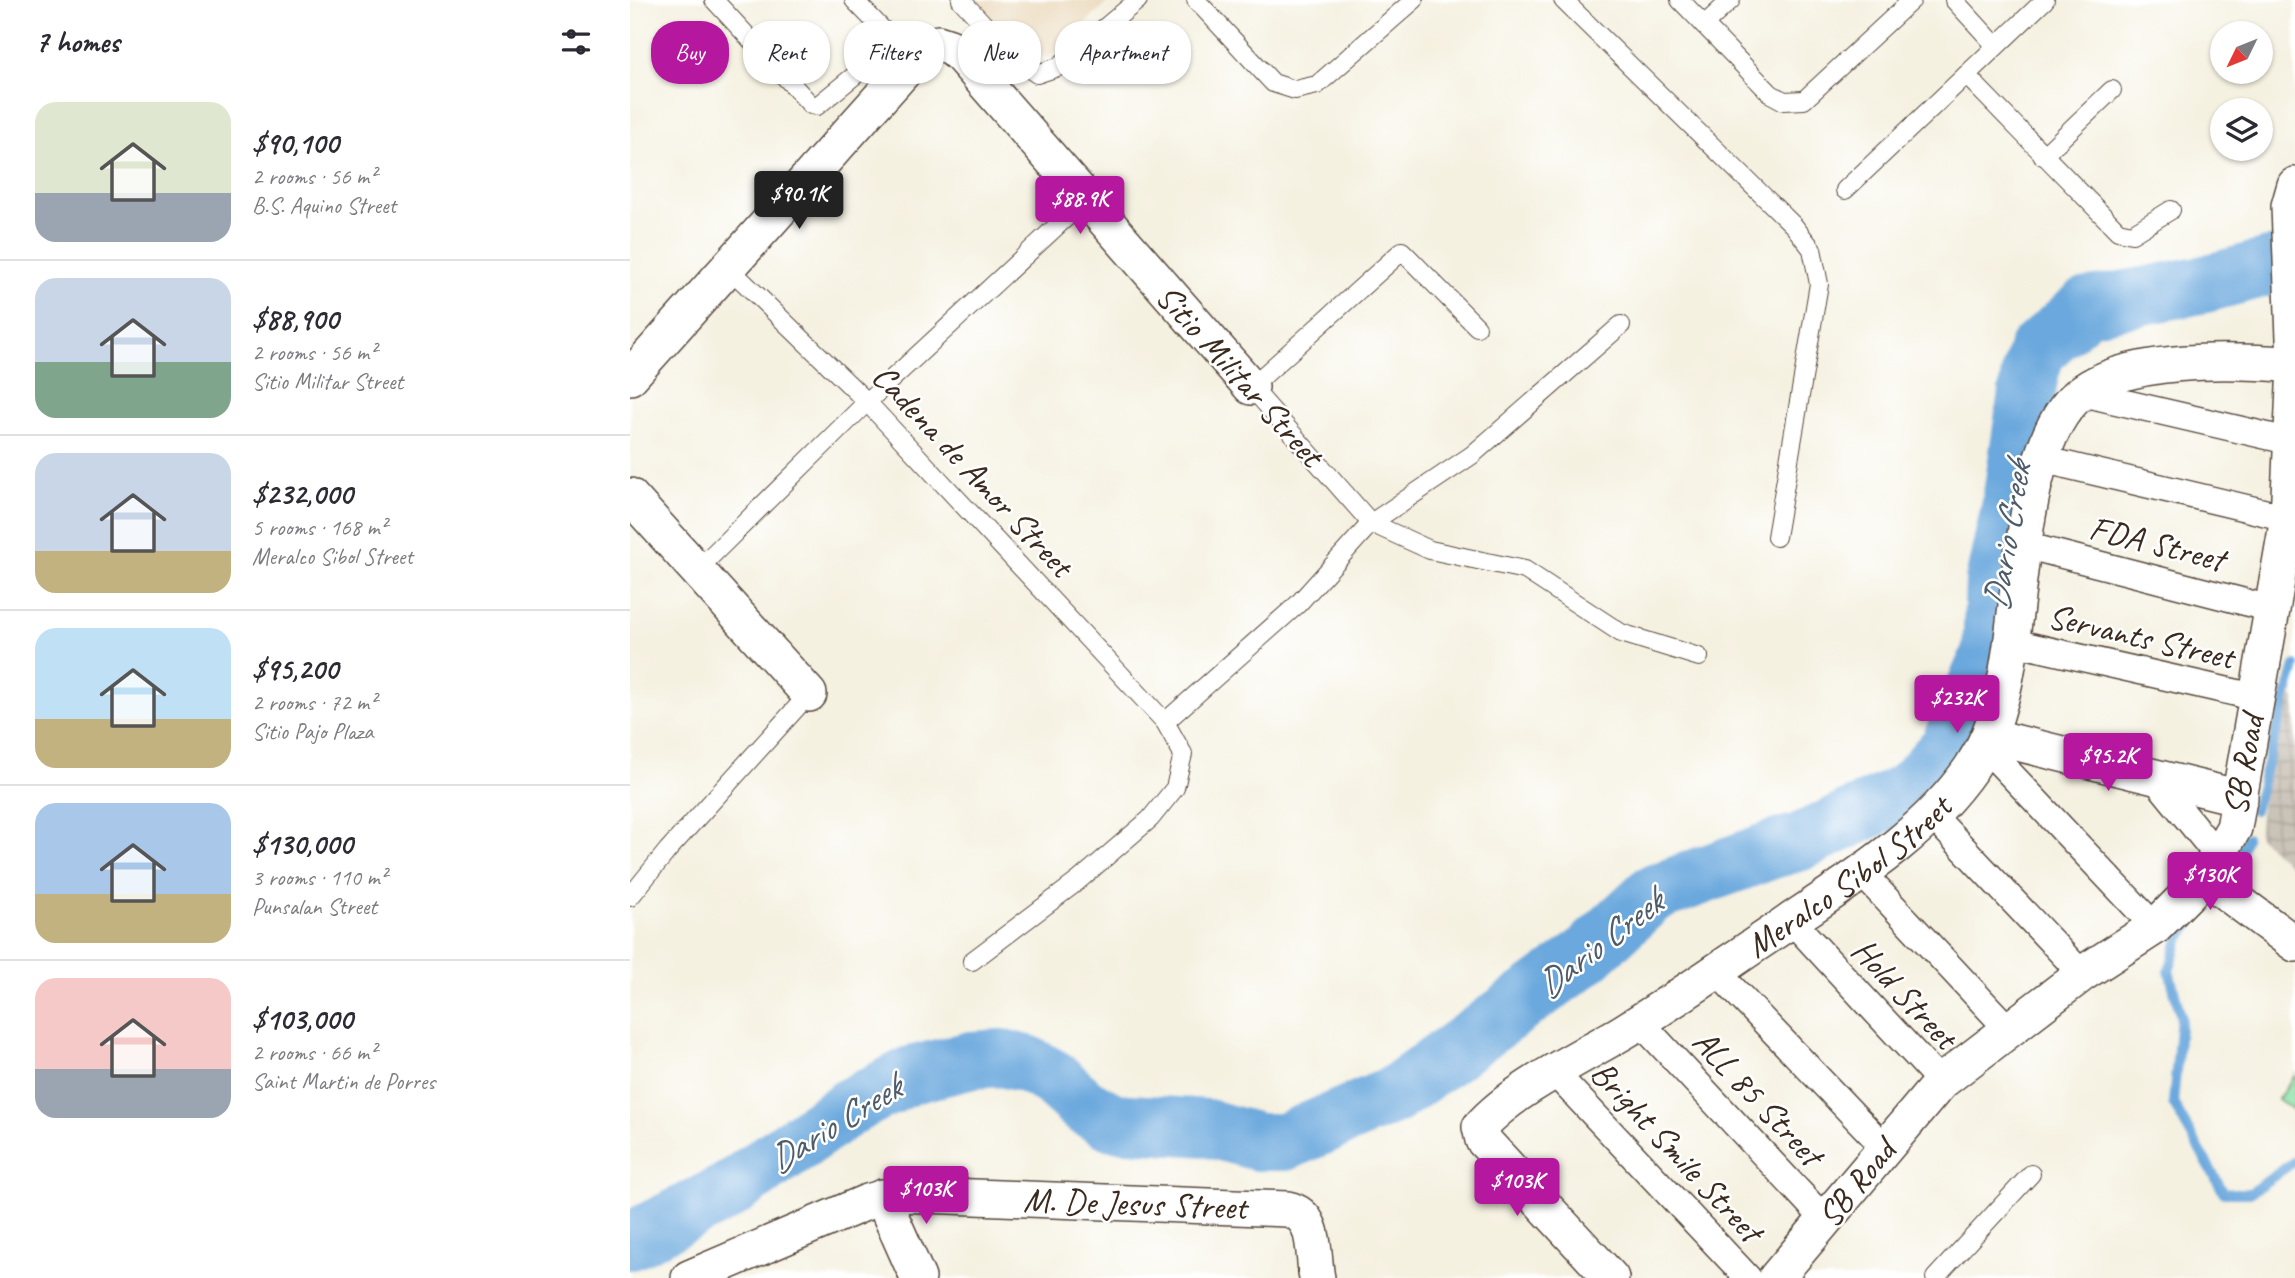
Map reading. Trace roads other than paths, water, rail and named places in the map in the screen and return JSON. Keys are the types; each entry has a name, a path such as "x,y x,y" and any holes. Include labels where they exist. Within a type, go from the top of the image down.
{"street":[{"name":"Sitio Militar Street","path":"729,268 914,60 926,48 938,43 950,47 961,56 1251,387"},
{"name":"SB Road","path":"1776,1278 1941,1082 2082,974 2155,927 2212,867 2234,828 2288,518 2295,365 2292,201"},
{"path":"630,377 729,268"},
{"name":"Meralco Sibol Street","path":"1611,1278 1483,1140 1480,1127 1489,1117 1554,1072 1640,1022 1862,873 1955,790 1986,741 2007,675 2024,545 2041,459 2056,422 2082,393 2101,381 2127,373 2204,360 2295,365"},
{"path":"2082,393 2293,442"},
{"path":"2041,459 2288,518"},
{"path":"630,495 809,694"},
{"name":"FDA Street","path":"2024,545 2272,608"},
{"name":"Servants Street","path":"2012,642 2255,697"},
{"path":"1986,741 2152,775 2240,797"},
{"path":"1986,741 2155,927"},
{"path":"2152,775 2212,867 2295,944"},
{"path":"1931,814 2082,974"},
{"path":"1862,873 2008,1029"},
{"name":"Hold Street","path":"1791,920 1941,1082"},
{"path":"1716,971 1884,1147"},
{"name":"ALL 85 Street","path":"1640,1022 1826,1220"},
{"name":"Bright Smile Street","path":"1554,1072 1748,1278"},
{"name":"M. De Jesus Street","path":"689,1278 737,1268 882,1196 897,1194 1287,1209 1302,1214 1310,1227 1317,1278"},
{"path":"882,1196 918,1278"}],"lane":[{"path":"713,0 811,105 817,106 862,71 888,44 886,33 855,0"},
{"path":"961,0 1018,61 1037,74 1058,67 1138,0"},
{"path":"1196,0 1273,83 1295,90 1317,85 1414,0"},
{"path":"1563,0 1794,226 1812,249 1819,284 1776,537"},
{"path":"1680,0 1771,94 1794,103 1804,100 1912,0"},
{"path":"1704,25 1731,0"},
{"path":"1954,0 1996,46"},
{"path":"1845,190 2045,0"},
{"path":"1966,75 2118,231 2132,233 2171,210"},
{"path":"2043,156 2112,90"},
{"path":"697,570 867,402 1085,200"},
{"path":"1251,387 1402,251 1477,327"},
{"name":"Cadena de Amor Street","path":"729,268 867,402 1165,722 1183,754 1175,788 1150,819 1077,881 972,961"},
{"path":"1165,722 1298,604 1371,523 1472,455 1621,325"},
{"name":"Sitio Militar Street","path":"1251,387 1371,523"},
{"path":"1371,523 1430,550 1525,570 1620,633 1699,657"},
{"path":"630,897 668,850 809,694"},
{"path":"1935,1278 2031,1174"}],"waterway":[{"name":"Dario Creek","path":"630,1241 727,1192 851,1106 911,1075 972,1060 1001,1058 1027,1064 1053,1078 1084,1106 1113,1122 1207,1128 1258,1142 1284,1142 1394,1095 1582,959 1652,894 1800,842 1909,791 1948,748 1991,652 1994,582 2010,508 2030,373 2037,350 2086,307 2205,284 2295,260"},
{"path":"2254,810 2295,666"},
{"path":"2225,878 2239,858 2246,838"},
{"path":"2207,901 2179,940 2169,970 2181,1017 2173,1103 2224,1193 2250,1193 2295,1161"}]}
